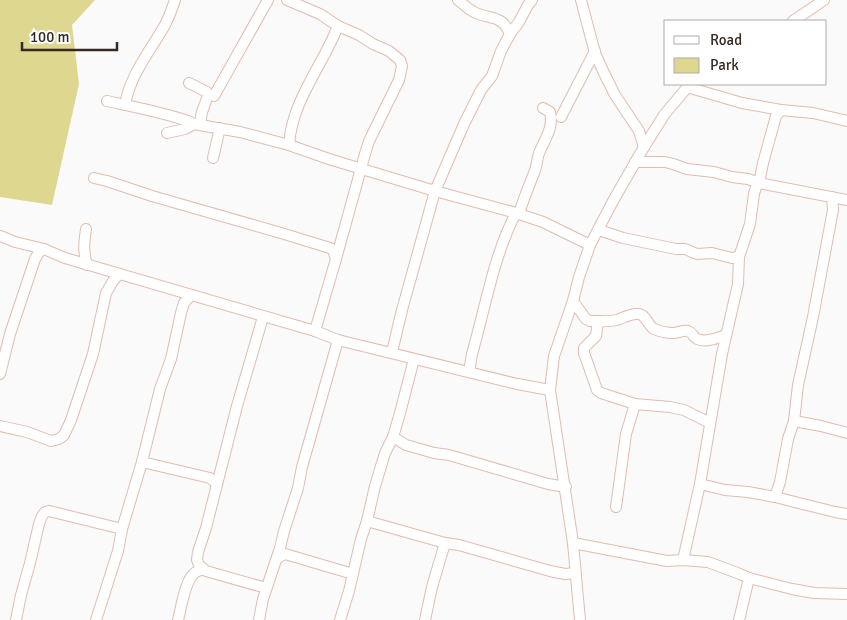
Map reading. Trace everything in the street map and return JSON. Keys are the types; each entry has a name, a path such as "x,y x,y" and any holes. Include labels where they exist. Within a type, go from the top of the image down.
{"street":[{"path":"125,105 127,93 134,76 166,24 175,0"},
{"path":"214,96 268,0"},
{"path":"288,0 320,14 338,26 390,51 400,60 402,66 399,80 364,154 315,331"},
{"path":"458,0 471,11 502,21 510,29"},
{"path":"392,352 436,191 464,124 482,90 492,76 510,29 520,22 532,0"},
{"path":"580,0 595,51 604,73 615,95 639,131 644,147"},
{"path":"794,20 824,0"},
{"path":"289,145 291,129 300,100 332,41 338,26"},
{"path":"561,117 595,51"},
{"path":"168,133 198,124 200,120 208,95 207,92 188,83"},
{"path":"580,620 566,487 550,390 554,356 573,302 582,268 590,245 613,201 664,116 688,86 742,103 776,111 814,113 847,121"},
{"path":"107,101 149,109 198,124 240,132 289,145 332,160 517,213 543,222 590,245"},
{"path":"469,372 472,354 501,247 508,227 517,213 536,167 538,155 550,127 552,117 550,112 543,108"},
{"path":"683,560 700,484 726,335 738,284 737,260 750,224 754,194 759,183 776,111"},
{"path":"213,158 220,128"},
{"path":"639,131 652,135"},
{"path":"636,162 665,162 687,169 714,172 847,200"},
{"path":"94,178 107,180 152,196 330,248 333,250 336,260"},
{"path":"775,497 794,421 798,386 833,210 832,197"},
{"path":"86,229 84,255 87,265"},
{"path":"599,230 623,238 686,249 698,254 717,253 737,260"},
{"path":"0,236 44,249 87,265 315,331 338,340 516,384 550,390"},
{"path":"0,374 10,334 35,259 39,252 44,249"},
{"path":"0,426 51,440 59,439 64,435 72,420 93,354 106,292 119,274"},
{"path":"96,620 118,551 122,529 142,462 160,389 171,359 184,303 191,295"},
{"path":"573,302 586,319 590,321 617,320 626,316 640,314 643,315 653,328 673,333 688,331 698,340 713,339 726,335"},
{"path":"203,570 197,560 198,552 263,316"},
{"path":"598,322 596,336 584,348 584,353 594,385 601,394 634,404 684,410 710,423"},
{"path":"259,620 266,588 281,553 338,340"},
{"path":"340,620 354,574 360,539 367,521 375,486 385,453 393,437 414,359"},
{"path":"616,507 626,434 634,404"},
{"path":"794,421 847,433"},
{"path":"393,437 406,445 449,455 548,484 566,487"},
{"path":"142,462 210,478 217,484"},
{"path":"700,484 725,490 775,497 847,514"},
{"path":"16,620 39,524 45,512 49,511 122,529"},
{"path":"367,521 445,544 459,545 550,571 565,574 575,573"},
{"path":"573,543 667,561 708,562 749,578 814,592 847,594"},
{"path":"426,620 432,587 445,544"},
{"path":"281,553 354,574"},
{"path":"178,620 187,584 196,571 203,570 266,588"},
{"path":"739,620 749,578"}],"green space":[{"path":"0,0 95,0 72,25 79,84 52,205 0,197"}]}
